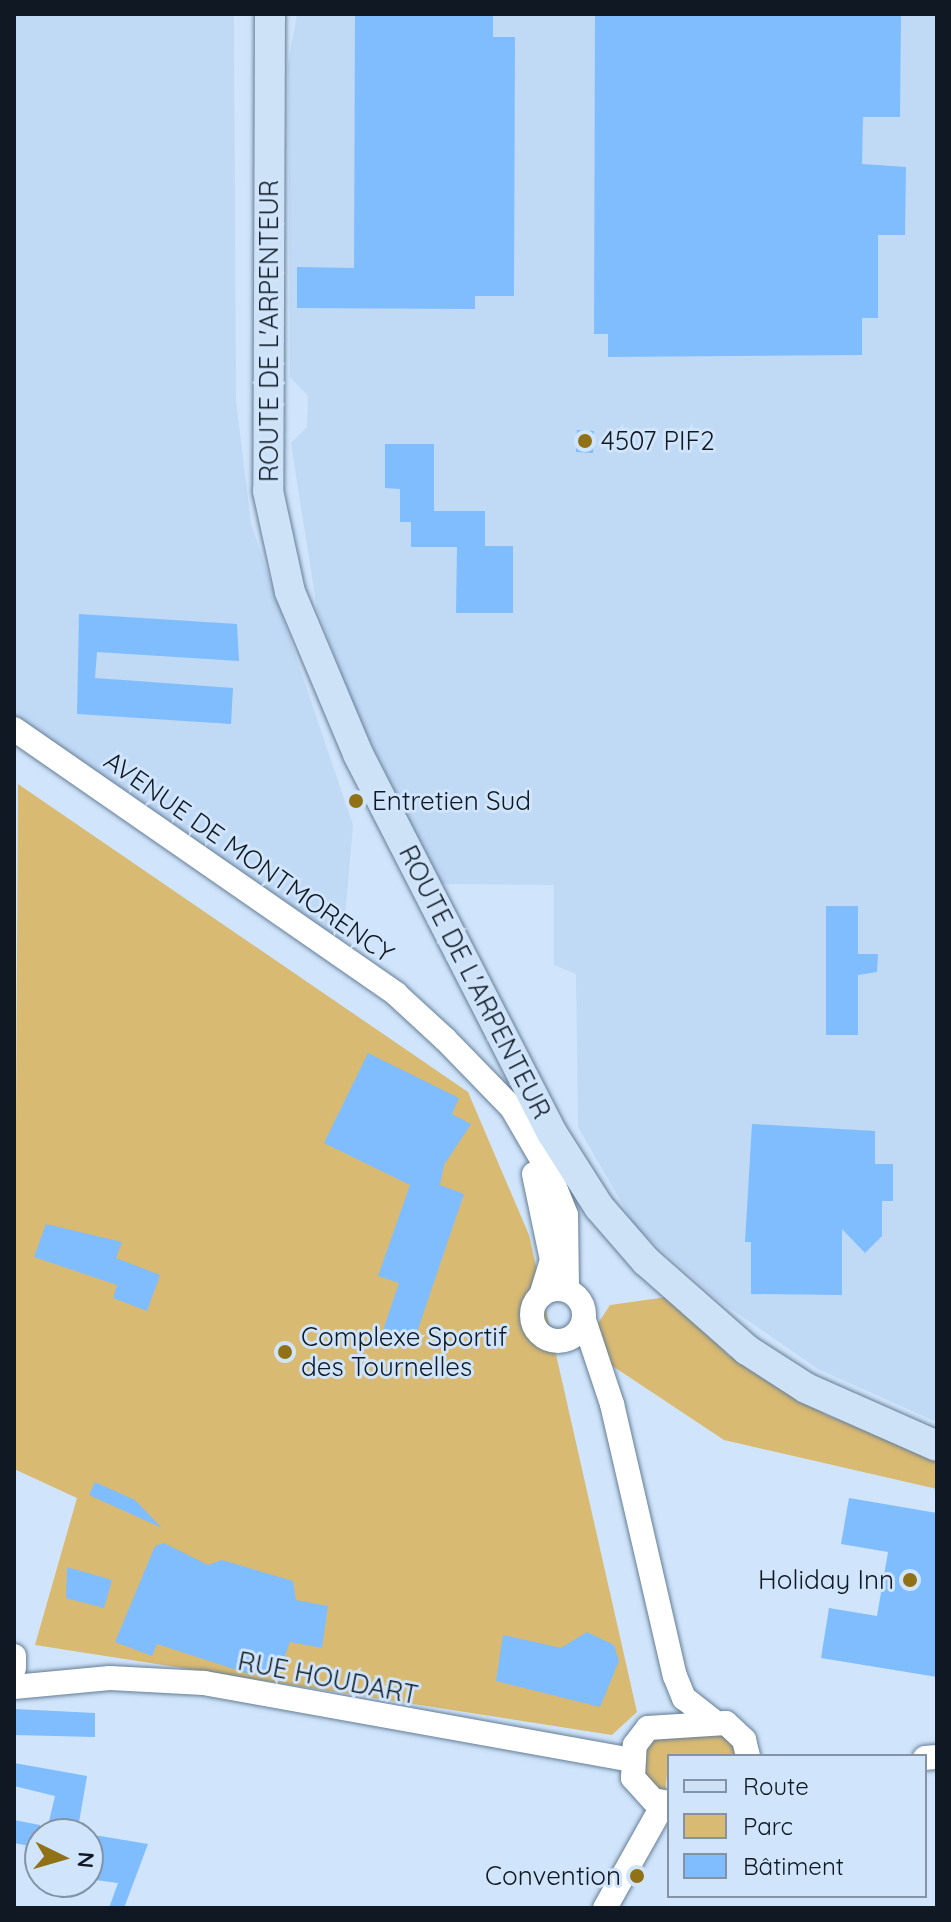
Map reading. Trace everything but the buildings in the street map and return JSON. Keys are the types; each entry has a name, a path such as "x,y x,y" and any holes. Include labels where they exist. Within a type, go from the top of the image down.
{"main road":[{"name":"ROUTE DE L'ARPENTEUR","path":"270,14 268,491 290,592 318,670 509,1050 599,1207 656,1271 747,1350 806,1388 937,1446"}],"street":[{"name":"AVENUE DE MONTMORENCY","path":"14,729 396,994 445,1039 512,1108 548,1170 570,1241 567,1290"},
{"name":"AVENUE DE MONTMORENCY","path":"445,1039 506,1116 534,1172 552,1260 541,1295"},
{"path":"602,1378 549,1339 532,1318 541,1295 567,1290 581,1301 584,1320 602,1378 675,1676 684,1698 712,1720 736,1730 747,1754"},
{"path":"549,1339 573,1337 584,1320"},
{"path":"14,1656 14,1668"},
{"path":"605,1908 667,1803 643,1793 631,1760 655,1724 675,1676"},
{"name":"RUE HOUDART","path":"14,1687 110,1678 204,1683 631,1760"},
{"path":"655,1724 712,1720"}],"shaded area":[{"path":"14,14 234,14 236,401 251,524 353,825 342,951 14,728"},
{"path":"297,14 937,14 937,1422 818,1369 718,1300 635,1226 578,1127 576,974 554,965 554,885 441,884 357,714 317,609 291,443 307,427 308,396 290,377 288,64"}],"green space":[{"name":"Complexe Sportif des Tournelles","path":"18,784 468,1092 529,1235 637,1712 612,1735 35,1645 77,1498 14,1469"},
{"path":"674,1296 729,1356 803,1388 824,1414 937,1457 937,1489 724,1440 611,1365 597,1325 610,1305"},
{"path":"659,1731 728,1735 737,1754 667,1754 665,1793 642,1780 641,1748"}],"place":[{"name":"4507 PIF2","path":"585,441"},
{"name":"Entretien Sud","path":"356,801"},
{"name":"Complexe Sportif des Tournelles","path":"285,1352"},
{"name":"Holiday Inn","path":"910,1580"},
{"name":"Convention","path":"637,1876"}]}
